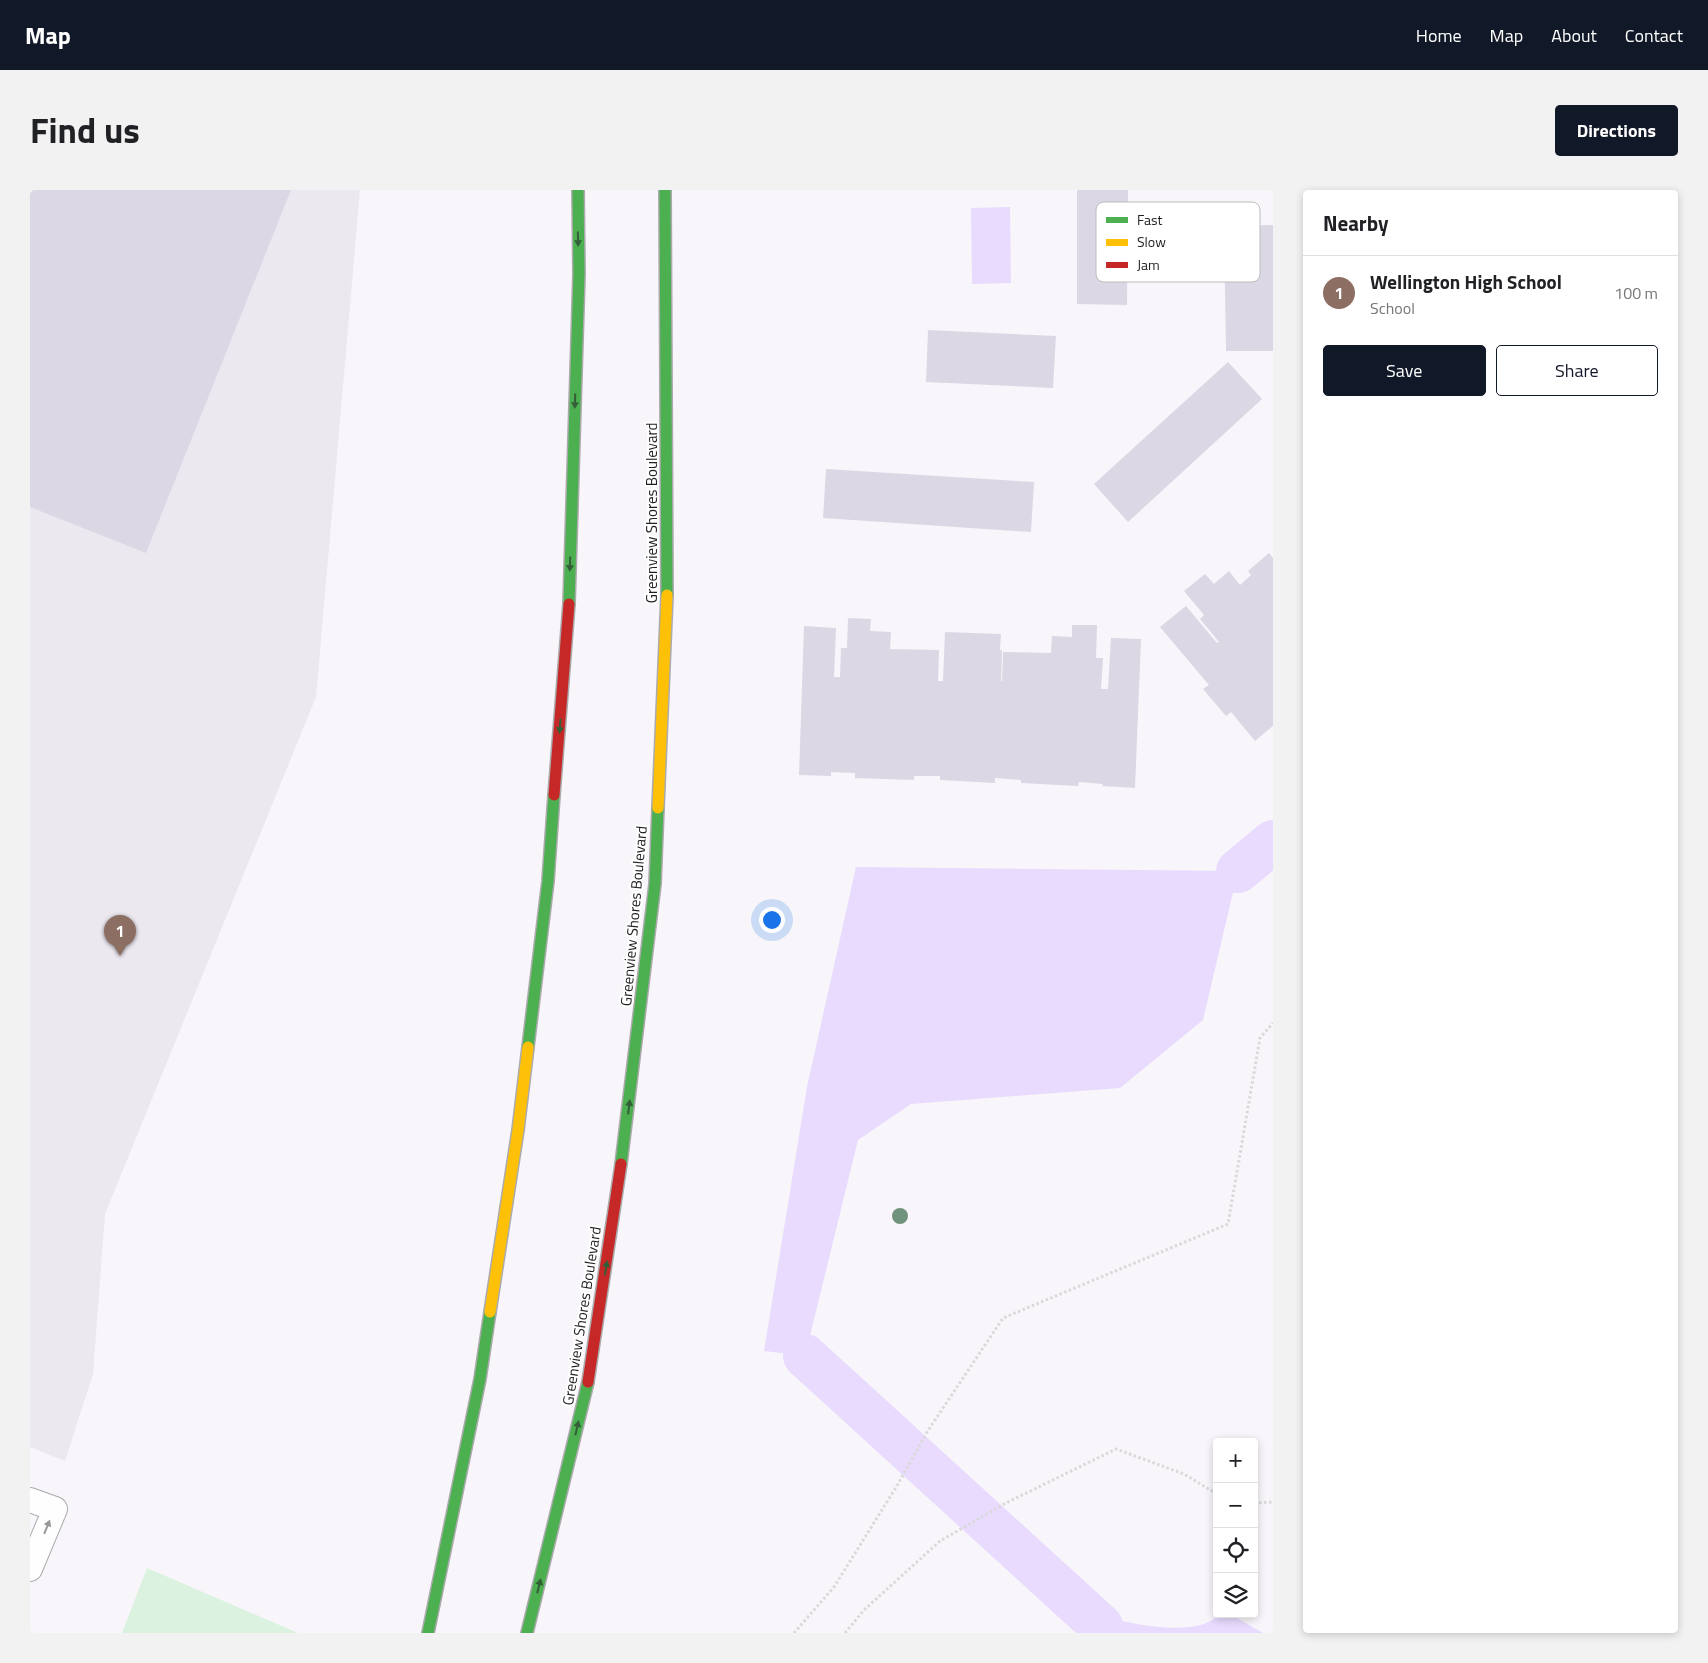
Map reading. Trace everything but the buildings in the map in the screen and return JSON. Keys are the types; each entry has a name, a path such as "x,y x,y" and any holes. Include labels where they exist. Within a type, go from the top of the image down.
{"street":[{"path":"428,1633 480,1378 518,1130 548,881 569,599 579,274 578,190"},
{"name":"Greenview Shores Boulevard","path":"527,1633 588,1381 626,1136 655,884 667,604 665,190"}],"lane":[{"path":"30,1500 54,1509 30,1569"}],"path":[{"path":"794,1633 834,1586 898,1484 927,1432 1004,1318 1228,1224 1260,1038 1273,1023"},
{"path":"845,1633 864,1610 940,1541 1006,1503 1116,1449 1184,1474 1213,1492"},
{"path":"1258,1503 1273,1502"}],"shaded area":[{"path":"30,190 360,190 316,697 105,1214 93,1374 65,1461 30,1447"},
{"path":"1010,207 1011,283 972,284 971,208"},
{"path":"856,867 1238,871 1203,1020 1120,1088 911,1104 858,1140 805,1356 764,1351 807,1087"},
{"path":"1105,1617 1141,1625 1167,1628 1192,1627 1215,1618 1237,1618 1263,1633 1096,1633"}],"green space":[{"path":"147,1568 298,1633 122,1633"}],"waterway":[{"path":"1238,871 1273,842"},
{"path":"805,1356 1101,1626"}],"traffic: fast":[{"path":"569,604 579,274 578,190"},
{"path":"665,190 667,595"},
{"path":"528,1047 548,881 554,795"},
{"path":"621,1164 655,884 658,808"},
{"path":"428,1633 480,1379 490,1312"},
{"path":"527,1633 588,1382"}],"traffic: slow":[{"path":"658,808 667,595"},
{"path":"490,1312 518,1130 528,1047"}],"traffic: jam":[{"path":"554,795 569,604"},
{"path":"588,1382 621,1164"}],"place":[{"name":"Wellington High School","path":"120,956"}]}
